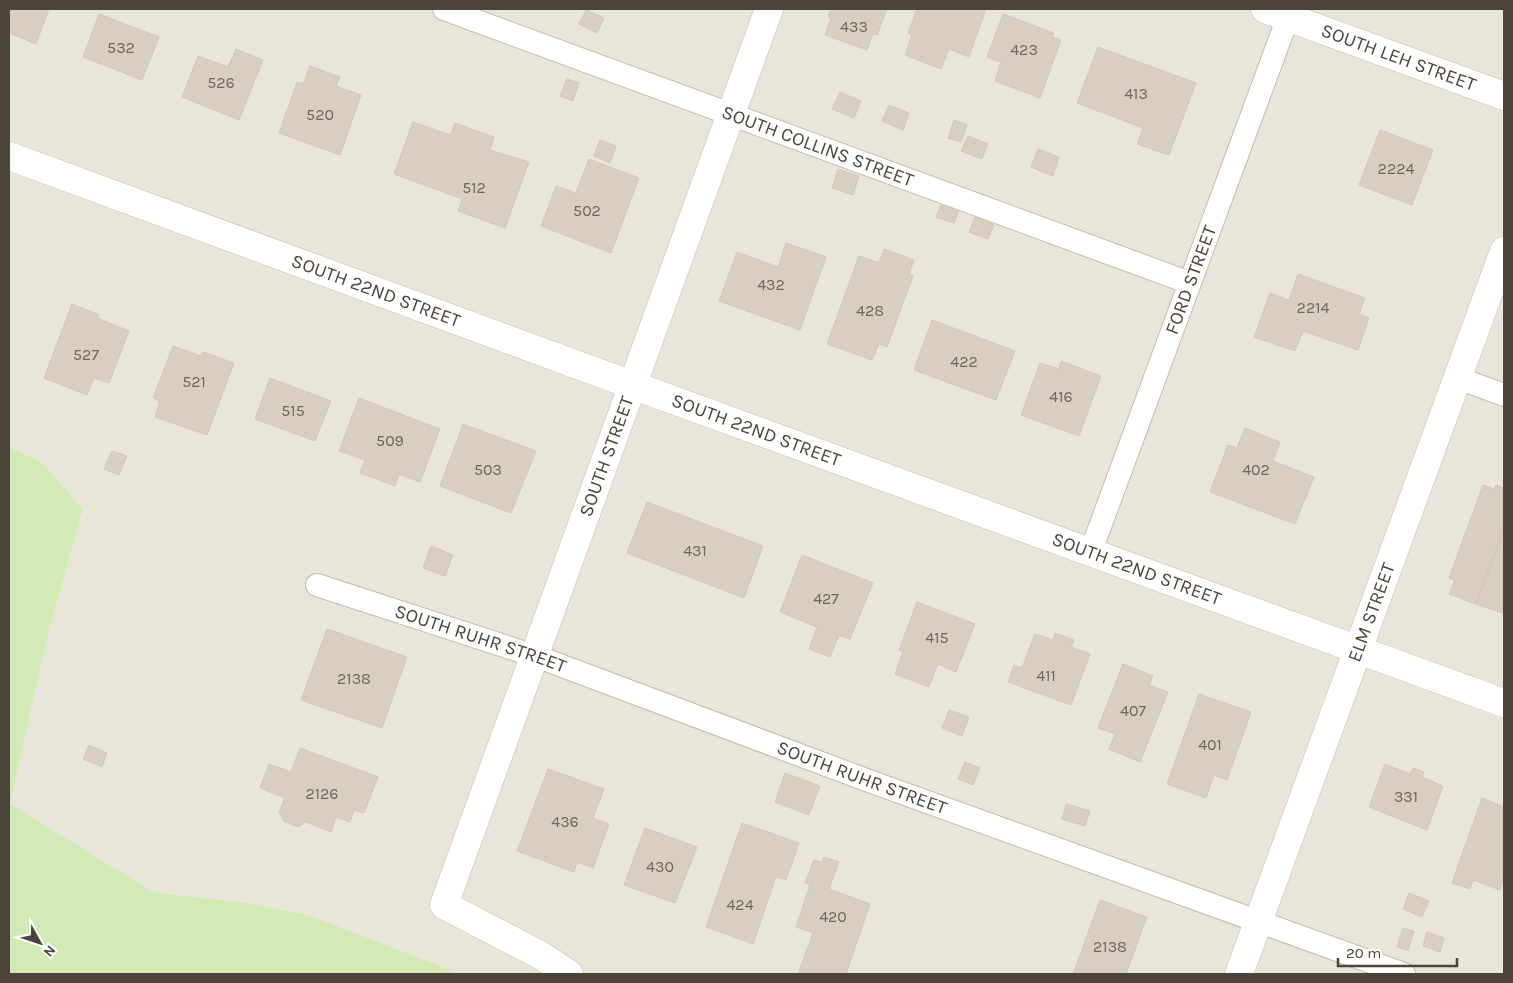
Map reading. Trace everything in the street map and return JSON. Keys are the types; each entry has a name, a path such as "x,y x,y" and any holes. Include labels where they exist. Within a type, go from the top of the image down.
{"street":[{"name":"SOUTH STREET","path":"569,974 540,955 444,904 769,9"},
{"name":"SOUTH LEH STREET","path":"1281,12 1504,96"},
{"name":"SOUTH 22ND STREET","path":"9,156 632,386 1504,703"},
{"name":"ELM STREET","path":"1239,974 1504,251"}],"lane":[{"name":"SOUTH COLLINS STREET","path":"444,9 1190,283"},
{"name":"FORD STREET","path":"1091,552 1190,283 1281,12"},
{"path":"1458,378 1504,395"},
{"name":"SOUTH RUHR STREET","path":"318,585 534,656 869,781 1404,974"}],"shaded area":[{"path":"9,9 1504,9 1504,974 461,974 309,915 248,903 144,891 10,804 47,639 83,510 40,461 9,447"}],"green space":[{"path":"9,447 40,461 83,509 47,639 10,804 153,892 248,903 309,915 461,974 9,974"}],"building":[{"path":"9,9 49,9 36,44 9,33"},
{"path":"831,9 887,9 877,35 873,34 867,50 825,35 831,18 828,17"},
{"path":"917,9 986,9 969,57 949,49 941,69 905,55 912,35 908,33"},
{"path":"586,10 604,18 597,33 579,24"},
{"path":"99,14 159,37 142,80 83,57"},
{"path":"1003,14 1054,33 1052,37 1061,40 1040,98 995,81 1001,62 987,57"},
{"path":"1098,47 1196,83 1169,155 1137,144 1143,128 1077,103"},
{"path":"236,49 263,60 239,120 182,97 198,56 228,67"},
{"path":"310,66 340,77 336,86 361,95 340,155 279,133 297,82 303,84"},
{"path":"567,79 579,83 573,101 560,96"},
{"path":"840,92 861,101 854,118 832,109"},
{"path":"889,105 909,113 903,130 882,121"},
{"path":"954,120 967,125 961,142 948,138"},
{"path":"413,122 451,135 455,123 494,137 490,150 529,162 505,228 458,211 462,199 394,174"},
{"path":"1380,130 1433,150 1412,205 1359,185"},
{"path":"968,136 988,144 982,159 961,151"},
{"path":"600,140 616,146 610,163 594,156"},
{"path":"1038,149 1059,157 1053,176 1031,167"},
{"path":"589,159 639,178 611,253 541,226 556,186 576,193"},
{"path":"838,169 859,176 853,195 832,188"},
{"path":"942,203 959,210 954,223 936,217"},
{"path":"975,217 994,225 988,239 969,232"},
{"path":"786,243 826,257 800,330 719,301 737,252 778,267"},
{"path":"884,249 914,260 909,274 913,276 887,347 879,344 872,360 827,344 859,256 879,263"},
{"path":"1298,274 1365,298 1359,314 1369,318 1358,350 1303,331 1295,351 1254,337 1270,293 1289,300"},
{"path":"72,304 99,315 97,318 129,331 109,383 94,378 87,395 44,378"},
{"path":"932,320 1015,351 996,400 914,370"},
{"path":"173,346 201,356 203,352 234,363 207,435 155,417 160,401 153,398"},
{"path":"1061,361 1101,376 1079,436 1021,415 1040,363 1059,369"},
{"path":"270,378 331,401 315,441 255,419"},
{"path":"359,398 440,429 420,482 399,474 395,486 360,473 365,460 339,451"},
{"path":"463,424 536,451 511,513 440,486"},
{"path":"1245,428 1280,442 1273,461 1314,477 1295,524 1210,492 1228,445 1237,448"},
{"path":"112,451 127,456 119,475 104,469"},
{"path":"1483,485 1494,489 1496,485 1504,488 1504,528 1476,604 1449,594 1455,580 1449,578"},
{"path":"647,502 763,546 744,598 627,553"},
{"path":"1504,528 1504,606 1502,613 1476,604"},
{"path":"431,546 453,555 445,576 423,568"},
{"path":"802,555 873,583 850,639 839,635 830,657 809,649 817,627 780,612"},
{"path":"917,602 975,624 956,672 938,664 929,687 895,674 903,652 899,650"},
{"path":"327,629 407,657 382,728 301,700"},
{"path":"1055,633 1074,640 1071,647 1090,654 1071,705 1008,682 1014,665 1022,668 1035,634 1053,640"},
{"path":"1123,664 1153,676 1149,685 1168,692 1140,762 1109,749 1115,734 1098,728"},
{"path":"1199,694 1251,712 1227,780 1214,775 1206,798 1167,784"},
{"path":"949,710 969,717 962,736 942,728"},
{"path":"89,745 107,753 102,767 83,759"},
{"path":"300,748 378,777 364,813 354,810 350,822 336,817 331,832 306,822 298,827 284,821 279,812 285,798 260,788 269,764 291,772"},
{"path":"965,762 980,768 973,785 958,779"},
{"path":"1385,764 1410,774 1413,768 1424,772 1422,777 1443,786 1427,830 1369,807"},
{"path":"548,769 604,789 593,818 609,824 593,868 577,862 574,872 517,851"},
{"path":"785,773 820,786 809,815 775,802"},
{"path":"1482,798 1504,807 1504,877 1500,890 1473,880 1470,889 1452,883"},
{"path":"1066,804 1090,811 1085,826 1062,819"},
{"path":"742,823 799,843 786,880 776,877 753,944 706,927"},
{"path":"645,828 697,847 675,903 624,885"},
{"path":"824,857 839,862 829,889 870,904 846,974 798,974 813,933 796,927 810,885 805,883 814,860 822,862"},
{"path":"1409,893 1429,901 1422,917 1403,909"},
{"path":"1100,900 1147,917 1126,974 1073,974"},
{"path":"1403,928 1414,931 1408,950 1397,947"},
{"path":"1427,932 1444,938 1440,952 1423,946"}]}
